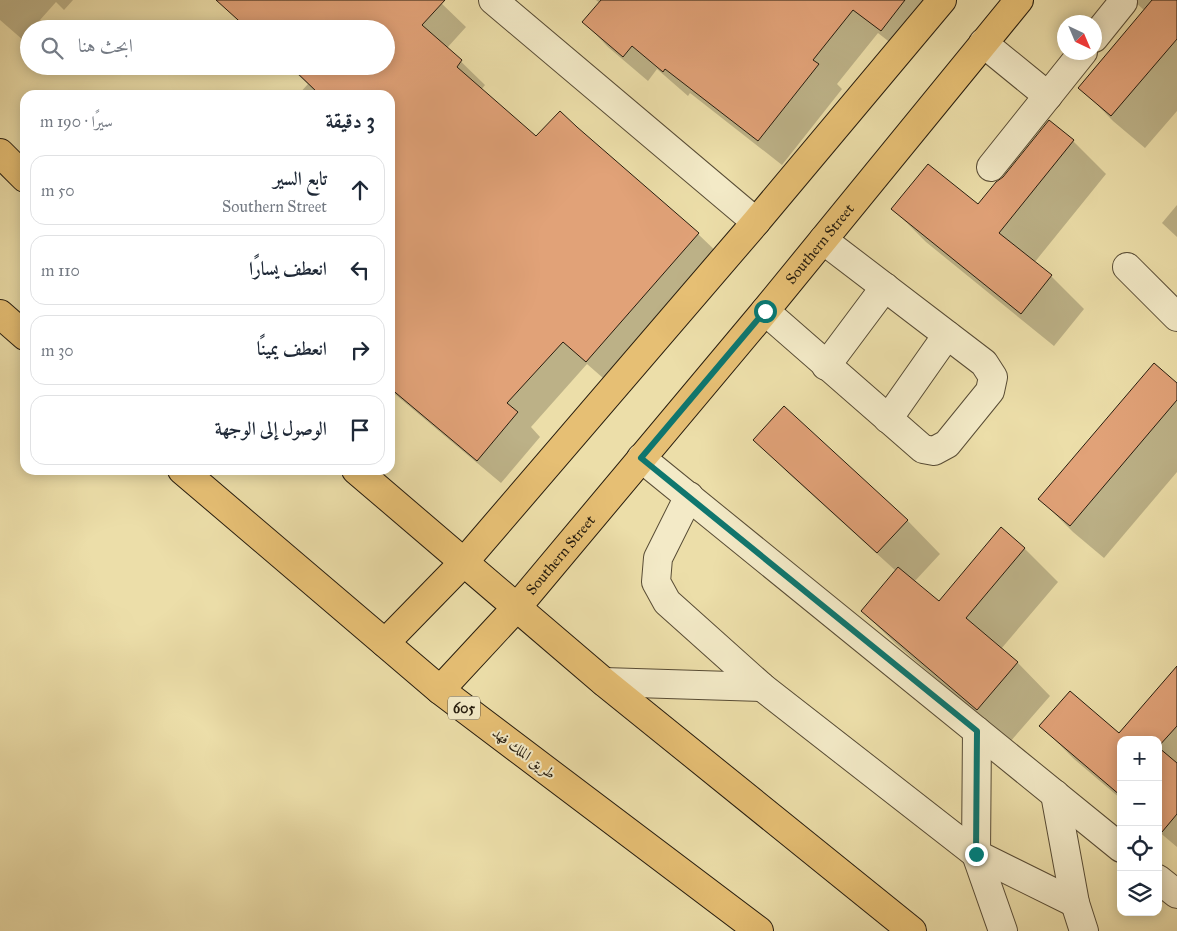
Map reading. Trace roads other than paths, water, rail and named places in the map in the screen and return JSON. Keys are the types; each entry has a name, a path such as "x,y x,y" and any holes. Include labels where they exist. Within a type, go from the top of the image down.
{"main road":[{"path":"385,643 464,562 756,222 942,0"},
{"name":"Southern Street","path":"440,690 517,607 765,311 1019,0"},
{"path":"0,153 20,173"},
{"path":"0,314 20,332"},
{"name":"طريق الملك فهد","path":"188,475 440,690 759,931"},
{"path":"362,475 604,682 912,931"}],"street":[{"path":"498,2 756,222"},
{"path":"1102,28 1124,2"},
{"path":"983,43 1048,96"},
{"path":"991,167 1077,60"},
{"path":"765,311 923,449 934,451 947,444 990,390 993,377 984,363 823,240"},
{"path":"1127,268 1177,317"},
{"path":"826,366 885,287"},
{"path":"888,419 947,335"},
{"path":"641,458 1117,845"},
{"path":"689,496 658,558 656,582 667,602 762,687 976,854 1075,903"},
{"path":"604,682 762,687"},
{"path":"977,731 976,854 1002,931"},
{"path":"1055,794 1075,903 1084,931"},
{"path":"1162,882 1177,894"}]}
